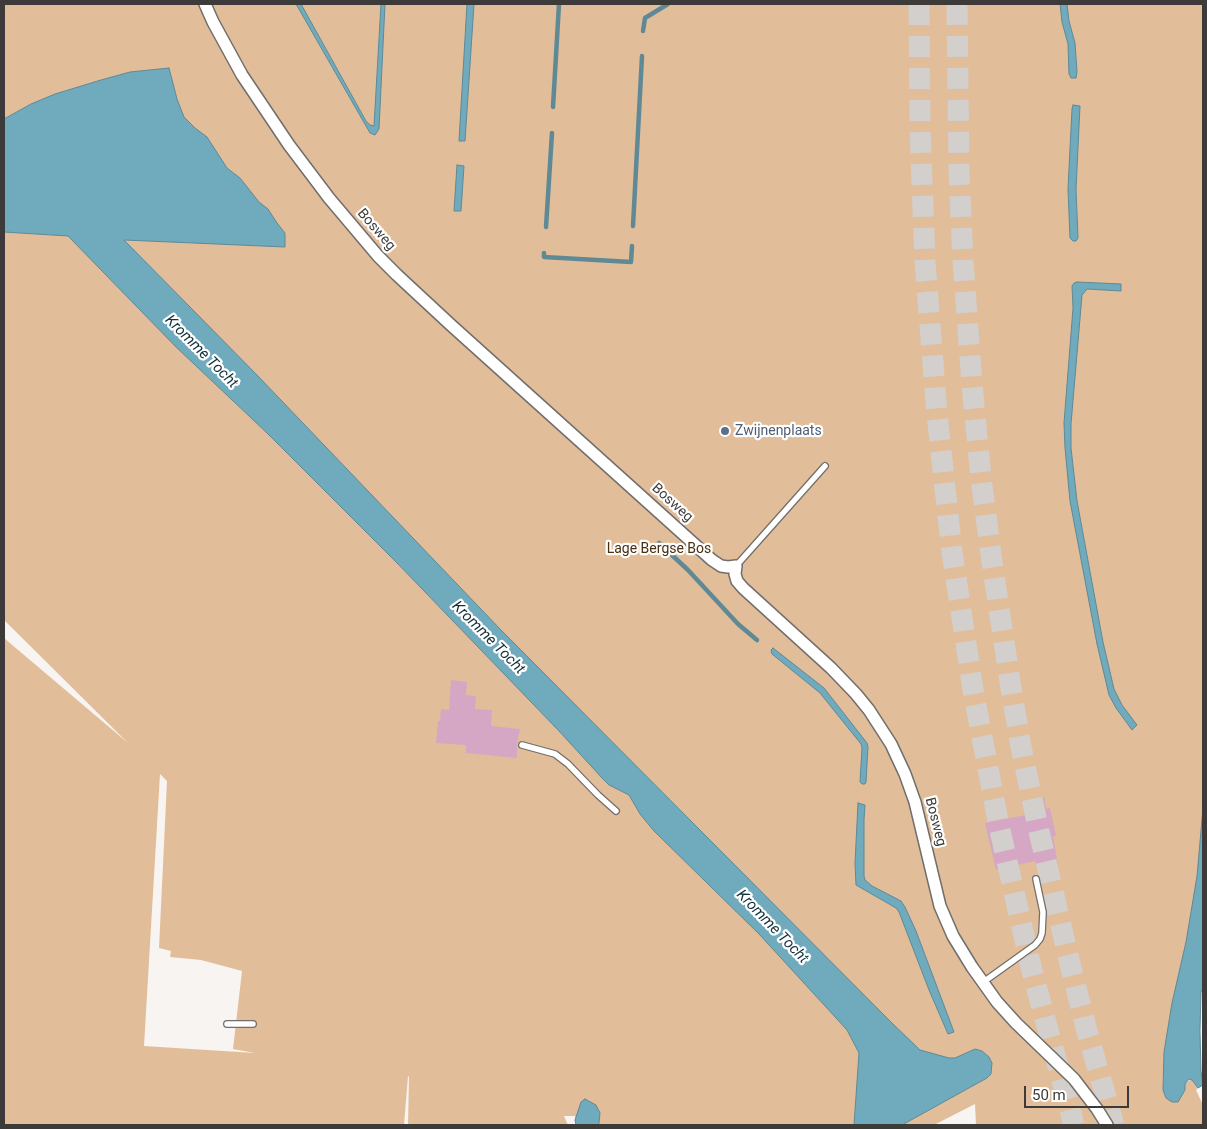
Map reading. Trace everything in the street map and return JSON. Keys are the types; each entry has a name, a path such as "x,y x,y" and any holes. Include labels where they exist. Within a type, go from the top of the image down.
{"street":[{"name":"Bosweg","path":"205,4 242,75 289,145 329,198 378,256 452,326 712,560 721,566 736,566 735,574 737,581 743,588 832,668 869,710 891,744 916,802 940,906 953,936 982,983 1016,1023 1074,1079 1107,1125"}],"lane":[{"path":"736,566 825,466"},
{"path":"522,745 555,754 616,810"},
{"path":"982,983 1035,945 1040,939 1043,912 1036,880"},
{"path":"227,1024 253,1024"}],"green space":[{"name":"Lage Bergse Bos","path":"4,4 1203,4 1203,867 1185,1084 1191,1079 1198,1088 1196,1090 1203,1105 1203,1125 976,1125 975,1104 934,1125 577,1125 575,1116 564,1116 568,1125 408,1125 408,1076 404,1125 4,1125 4,638 128,743 4,620","holes":["160,774 167,781 159,948 171,951 170,957 201,960 242,971 233,1049 255,1053 144,1046"]}],"water":[{"path":"296,4 301,4 366,121 374,126 381,4 385,4 379,129 375,135 370,133"},
{"path":"467,4 474,4 465,141 459,141"},
{"path":"1060,4 1067,4 1075,43 1076,78 1071,78 1069,74 1068,44 1062,22"},
{"name":"Kromme Tocht","path":"169,68 184,117 207,137 227,168 240,178 259,202 268,209 285,233 285,247 124,240 257,375 501,630 892,1023 920,1050 949,1058 955,1058 975,1049 982,1051 989,1057 992,1063 991,1074 987,1078 902,1125 854,1125 859,1053 847,1030 759,934 654,831 640,814 629,795 609,785 398,564 267,433 176,347 68,236 4,232 4,119 31,104 55,94 130,72"},
{"path":"1073,105 1080,106 1076,189 1078,238 1076,241 1070,238 1068,189"},
{"path":"457,165 464,166 461,211 454,211"},
{"path":"1077,282 1121,284 1121,291 1087,289 1082,295 1071,424 1071,448 1077,501 1103,642 1114,689 1122,705 1137,725 1132,730 1109,695 1097,644 1070,501 1064,423 1073,308 1072,286"},
{"path":"773,648 824,688 867,743 865,784 860,782 861,744 820,693 772,654 771,650"},
{"path":"858,803 865,805 865,880 872,886 901,901 905,907 954,1032 948,1034 899,912 896,908 856,885 855,863"},
{"path":"1203,808 1203,989 1201,992 1200,1031 1203,1085 1198,1088 1189,1079 1178,1102 1172,1102 1166,1098 1163,1090 1164,1052 1197,876"},
{"path":"585,1099 596,1105 600,1113 598,1125 576,1125 575,1120 581,1102"}],"building":[{"path":"451,680 467,682 466,695 476,696 475,709 492,710 491,726 520,729 517,758 466,753 466,745 436,743 441,709 449,710"},
{"path":"1044,797 1046,809 1050,808 1056,836 1053,836 1058,865 1037,869 1035,861 996,870 985,823 1025,815 1022,802"}],"waterway":[{"path":"553,107 559,4"},
{"path":"643,31 645,18 668,4"},
{"path":"633,226 642,56"},
{"path":"546,227 552,133"},
{"path":"544,253 544,257 631,262 632,246"},
{"path":"659,543 688,570 738,624 757,640"}],"tunnel":[{"path":"919,4 920,127 925,262 937,414 952,552 973,690 999,826 1032,971 1074,1125"},
{"path":"957,4 959,172 963,261 981,478 992,562 1021,747 1038,827 1087,1031 1114,1125"}],"place":[{"name":"Zwijnenplaats","path":"725,431"}]}
